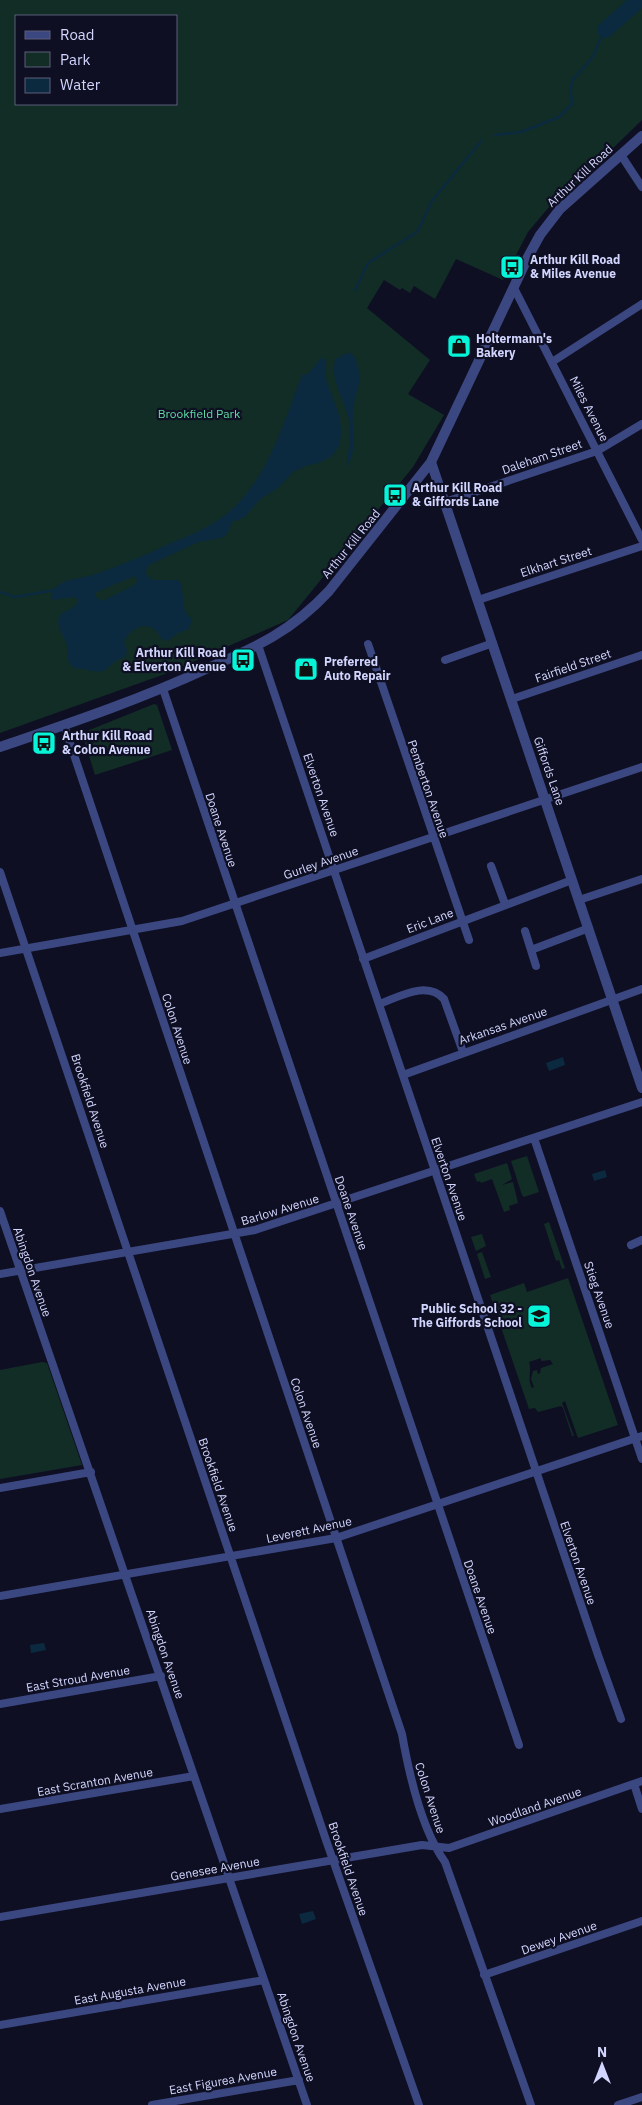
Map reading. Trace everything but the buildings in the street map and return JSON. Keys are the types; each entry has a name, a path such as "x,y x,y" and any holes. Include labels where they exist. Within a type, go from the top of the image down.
{"street":[{"name":"Arthur Kill Road","path":"0,747 163,689 258,646 296,623 313,608 431,462 528,257 552,219 566,203 642,136"},
{"path":"620,155 642,187"},
{"name":"Miles Avenue","path":"514,288 642,540"},
{"path":"552,362 642,304"},
{"name":"Daleham Street","path":"445,502 597,451 642,424"},
{"name":"Giffords Lane","path":"431,462 642,1088"},
{"name":"Elkhart Street","path":"478,600 642,546"},
{"path":"445,660 493,643"},
{"name":"Pemberton Avenue","path":"368,644 469,940"},
{"name":"Elverton Avenue","path":"258,646 621,1719"},
{"name":"Fairfield Street","path":"512,699 642,654"},
{"name":"Doane Avenue","path":"163,689 519,1745"},
{"name":"Colon Avenue","path":"64,725 402,1734 410,1776 434,1846 445,1862 531,2105"},
{"name":"Gurley Avenue","path":"0,953 133,931 182,920 642,767"},
{"path":"491,866 505,904"},
{"name":"Brookfield Avenue","path":"0,872 230,1557 419,2105"},
{"path":"579,900 642,879"},
{"name":"Eric Lane","path":"364,959 572,880"},
{"path":"531,950 589,928"},
{"path":"525,931 536,966"},
{"name":"Arkansas Avenue","path":"403,1075 642,989"},
{"path":"379,1004 413,992 432,991 439,994 444,999 463,1052"},
{"name":"Barlow Avenue","path":"0,1274 234,1235 336,1204 642,1102"},
{"name":"Stieg Avenue","path":"534,1138 638,1437 642,1459"},
{"name":"Abingdon Avenue","path":"0,1211 308,2105"},
{"path":"631,1245 642,1240"},
{"name":"Leverett Avenue","path":"0,1596 336,1538 638,1437"},
{"path":"0,1488 91,1472"},
{"name":"East Stroud Avenue","path":"0,1704 161,1676"},
{"name":"East Scranton Avenue","path":"0,1809 194,1776"},
{"path":"638,1783 642,1809"},
{"name":"Woodland Avenue","path":"434,1846 449,1848 638,1783"},
{"name":"Genesee Avenue","path":"0,1917 422,1844 434,1846"},
{"name":"Dewey Avenue","path":"484,1975 642,1921"},
{"name":"East Augusta Avenue","path":"0,2025 264,1980"},
{"name":"East Figurea Avenue","path":"152,2105 299,2080"},
{"path":"618,2105 642,2097"}],"green space":[{"name":"Brookfield Park","path":"0,0 642,0 642,120 575,185 549,207 528,232 503,280 456,259 435,299 414,286 410,293 402,288 400,290 384,280 367,308 430,360 408,394 444,415 413,467 288,620 165,674 0,733"},
{"path":"154,704 157,705 172,750 95,775 82,733"},
{"path":"527,1156 539,1192 524,1197 511,1161"},
{"path":"507,1163 512,1179 502,1185 513,1182 518,1203 509,1206 510,1210 504,1212 492,1179 481,1183 480,1181 477,1182 474,1174"},
{"path":"549,1222 565,1268 562,1269 559,1260 556,1261 544,1224"},
{"path":"482,1234 486,1246 476,1251 471,1237"},
{"path":"482,1252 491,1277 485,1279 477,1254"},
{"path":"568,1278 618,1425 578,1438 565,1401 562,1403 574,1436 572,1436 561,1406 538,1412 535,1408 529,1409 490,1295 524,1283 527,1292","holes":["541,1358 541,1361 550,1360 553,1364 541,1368 538,1374 537,1370 533,1371 531,1379 534,1387 532,1388 529,1362"]},
{"path":"42,1362 47,1363 82,1465 0,1479 0,1370"}],"water":[{"path":"347,353 353,354 360,377 353,411 354,440 352,454 346,467 350,432 349,420 336,382 334,367 336,359"},
{"path":"321,358 326,360 326,379 340,418 341,434 339,446 332,456 293,472 278,488 260,499 245,517 232,522 227,534 221,538 198,542 149,565 145,573 152,580 178,580 181,584 185,612 192,620 189,629 178,633 167,641 161,638 151,627 137,628 129,634 124,642 127,650 125,657 113,663 104,671 73,667 69,662 67,645 59,628 58,621 61,614 74,607 78,602 77,598 74,597 52,600 51,596 55,588 64,582 105,571 141,557 208,526 223,517 244,497 255,482 274,448 302,375 308,374","holes":["135,576 138,581 133,586 102,601 95,596 96,592"]},
{"path":"563,1057 565,1065 549,1071 546,1063"},
{"path":"605,1170 607,1177 594,1181 592,1174"},
{"path":"44,1643 46,1650 31,1653 30,1645"},
{"path":"313,1911 316,1919 302,1924 299,1914"}],"waterway":[{"path":"605,30 639,0"},
{"path":"495,135 521,132 559,117 572,104 572,82 593,56 605,30"},
{"path":"355,290 368,263 417,232 432,201 481,141"},
{"path":"0,592 15,597 55,590"}],"place":[{"name":"Arthur Kill Road & Miles Avenue","path":"512,267"},
{"name":"Holtermann's Bakery","path":"459,346"},
{"name":"Arthur Kill Road & Giffords Lane","path":"395,495"},
{"name":"Arthur Kill Road & Elverton Avenue","path":"243,660"},
{"name":"Preferred Auto Repair","path":"306,669"},
{"name":"Arthur Kill Road & Colon Avenue","path":"44,743"},
{"name":"Public School 32 - The Giffords School","path":"539,1316"}]}
